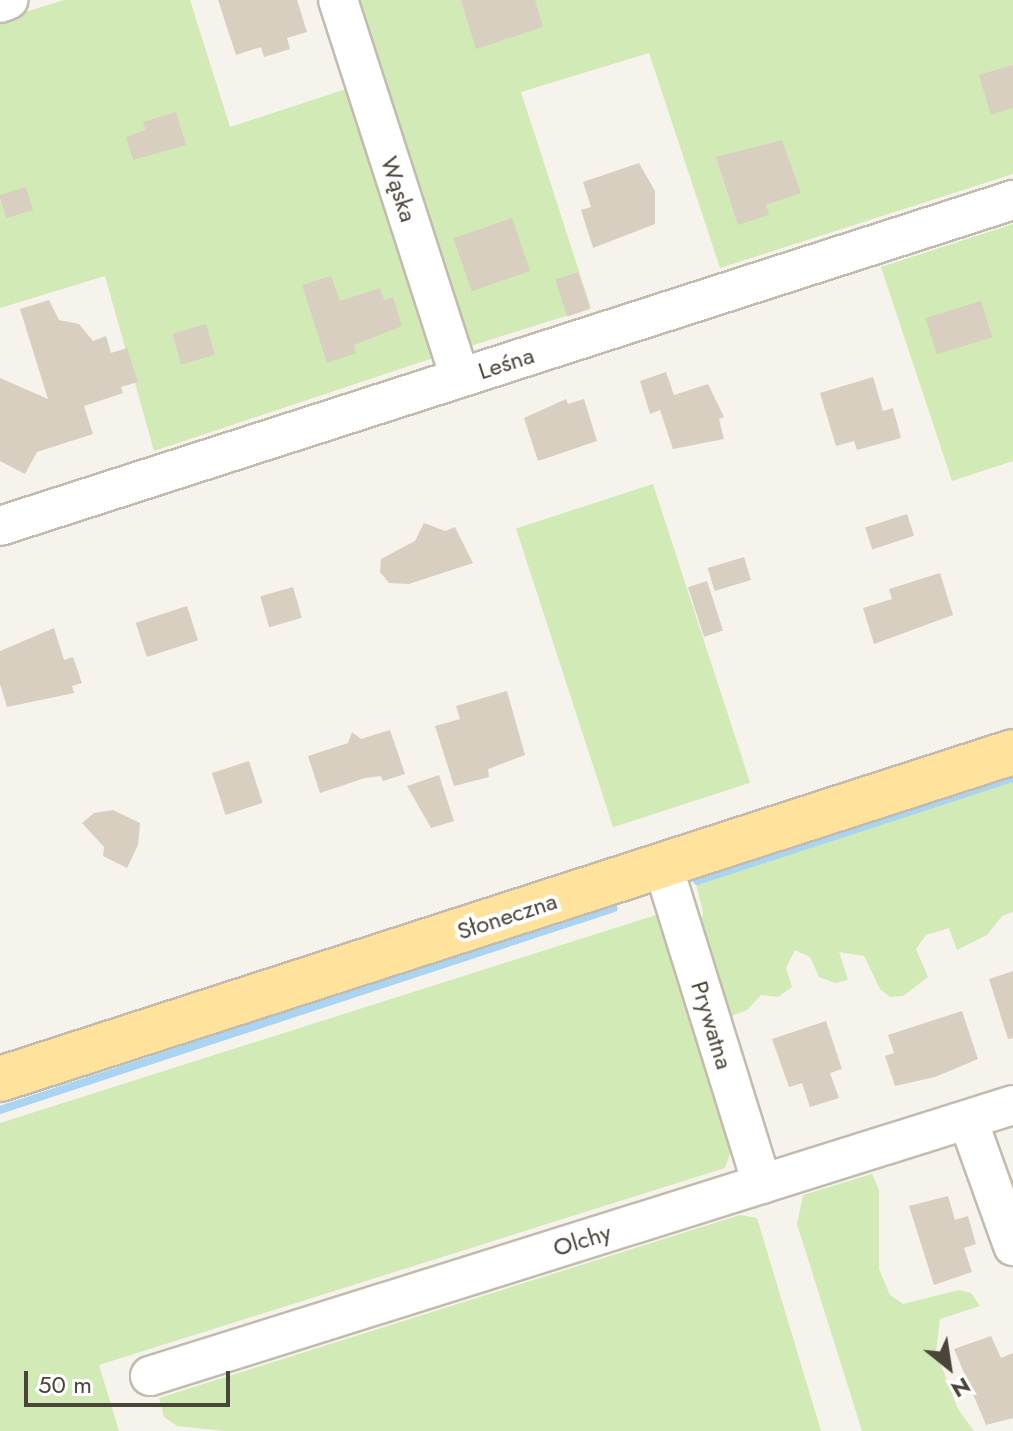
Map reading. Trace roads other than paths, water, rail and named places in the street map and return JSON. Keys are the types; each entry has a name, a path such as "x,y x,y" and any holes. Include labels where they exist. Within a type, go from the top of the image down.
{"main road":[{"name":"Słoneczna","path":"0,1079 1013,752"}],"street":[{"path":"0,3 8,0"},
{"name":"Wąska","path":"338,0 460,378"},
{"name":"Leśna","path":"0,526 1013,200"},
{"name":"Prywatna","path":"663,866 762,1184"},
{"name":"Olchy","path":"150,1376 1013,1105"},
{"path":"968,1120 1013,1246"}],"waterway":[{"path":"697,881 1013,778"},
{"path":"0,1110 614,908"}]}
